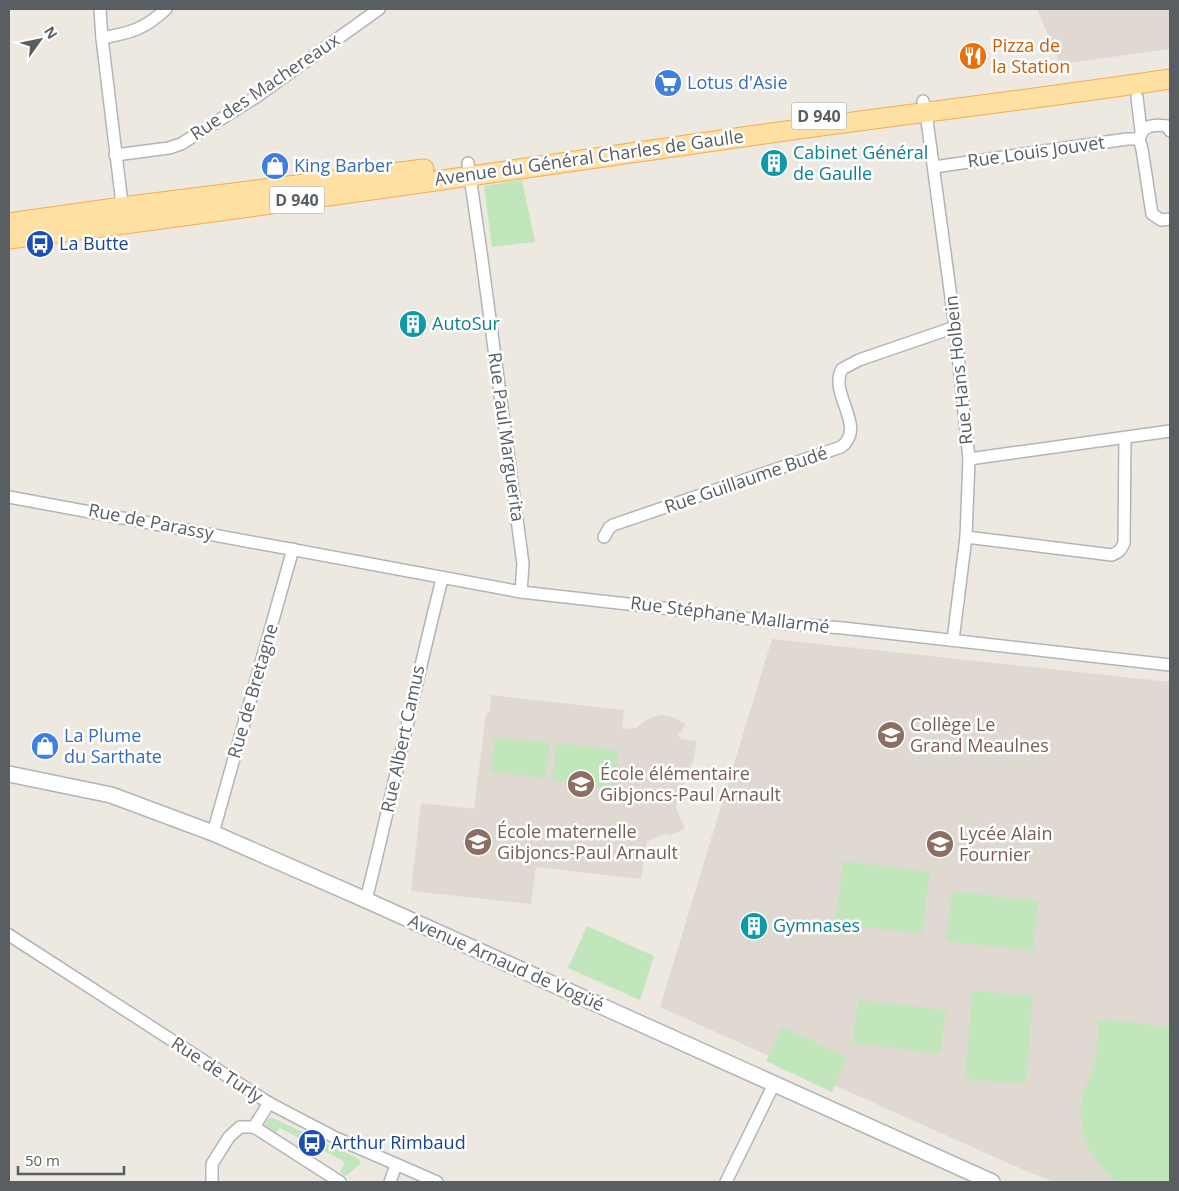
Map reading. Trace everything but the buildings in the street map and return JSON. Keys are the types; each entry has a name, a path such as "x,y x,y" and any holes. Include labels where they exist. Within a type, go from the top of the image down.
{"main road":[{"name":"Avenue du Général Charles de Gaulle","path":"924,107 1170,66"},
{"name":"Avenue du Général Charles de Gaulle","path":"9,223 123,215 168,219 469,169 924,107 1170,78"},
{"name":"Avenue du Général Charles de Gaulle","path":"9,239 123,215"}],"street":[{"path":"100,9 123,215"},
{"path":"102,38 133,32 151,23 166,9"},
{"name":"Rue des Machereaux","path":"115,155 160,150 181,144 256,97 379,9"},
{"path":"1137,97 1140,135 1152,214 1155,218 1161,220 1170,219"},
{"name":"Rue Hans Holbein","path":"924,107 934,167 955,327 969,459 966,537 952,640"},
{"name":"Rue Louis Jouvet","path":"934,167 1128,138 1140,135 1145,128 1167,126 1170,131"},
{"name":"Rue Paul Marguerita","path":"469,169 523,564 521,592"},
{"name":"Rue Guillaume Budé","path":"604,537 613,525 841,447 846,444 851,433 839,381 842,368 859,360 955,327"},
{"path":"969,459 1170,431"},
{"path":"966,537 1112,555 1118,553 1124,543 1125,438"},
{"name":"Rue de Parassy","path":"9,497 292,549"},
{"name":"Rue Stéphane Mallarmé","path":"292,549 442,579 521,592 790,624 1170,665"},
{"name":"Rue de Bretagne","path":"213,833 292,549"},
{"name":"Rue Albert Camus","path":"366,900 383,833 418,670 442,579"},
{"name":"Avenue Arnaud de Vogüé","path":"9,774 111,794 213,833 992,1182"},
{"name":"Rue de Turly","path":"9,935 269,1103 330,1135 437,1182"},
{"path":"726,1182 774,1084"},
{"path":"254,1127 269,1103"},
{"path":"212,1182 212,1164 228,1137 240,1127 254,1127 340,1182"},
{"path":"390,1182 396,1165"}],"shaded area":[{"path":"1037,9 1170,9 1170,49 1060,64"},
{"name":"Lycée Alain Fournier","path":"772,639 1170,682 1170,1182 1054,1182 660,1007"},
{"name":"École élémentaire Gibjoncs-Paul Arnault","path":"491,695 624,710 622,729 636,728 647,719 661,715 670,716 686,724 678,736 682,739 696,741 696,746 693,762 686,771 691,775 678,793 676,808 685,829 668,836 667,833 649,841 647,840 641,879 536,867 531,904 411,891 421,803 474,809 486,713 489,713"}],"green space":[{"path":"522,180 535,242 492,247 484,186"},
{"path":"495,737 550,743 546,778 490,772"},
{"path":"556,743 618,751 615,789 552,781"},
{"path":"843,861 930,872 922,934 835,923"},
{"path":"952,891 1038,901 1033,951 946,941"},
{"path":"587,926 654,956 640,1000 568,968"},
{"path":"972,991 1033,996 1026,1084 965,1079"},
{"path":"858,1000 946,1010 940,1054 853,1043"},
{"path":"1098,1019 1170,1027 1170,1182 1118,1182 1100,1166 1087,1144 1081,1119 1081,1106 1084,1090 1095,1062"},
{"path":"782,1027 847,1057 832,1092 766,1061"},
{"path":"273,1118 357,1158 361,1163 346,1176 340,1172 345,1162 280,1128 274,1135 265,1127 268,1119"}],"place":[{"name":"Pizza de la Station","path":"973,56"},
{"name":"Lotus d'Asie","path":"668,83"},
{"name":"Cabinet Général de Gaulle","path":"774,163"},
{"name":"King Barber","path":"275,166"},
{"name":"La Butte","path":"40,244"},
{"name":"AutoSur","path":"413,324"},
{"name":"Collège Le Grand Meaulnes","path":"891,735"},
{"name":"La Plume du Sarthate","path":"45,746"},
{"name":"École élémentaire Gibjoncs-Paul Arnault","path":"581,784"},
{"name":"École maternelle Gibjoncs-Paul Arnault","path":"478,842"},
{"name":"Lycée Alain Fournier","path":"940,844"},
{"name":"Gymnases","path":"754,926"},
{"name":"Arthur Rimbaud","path":"312,1143"}]}
